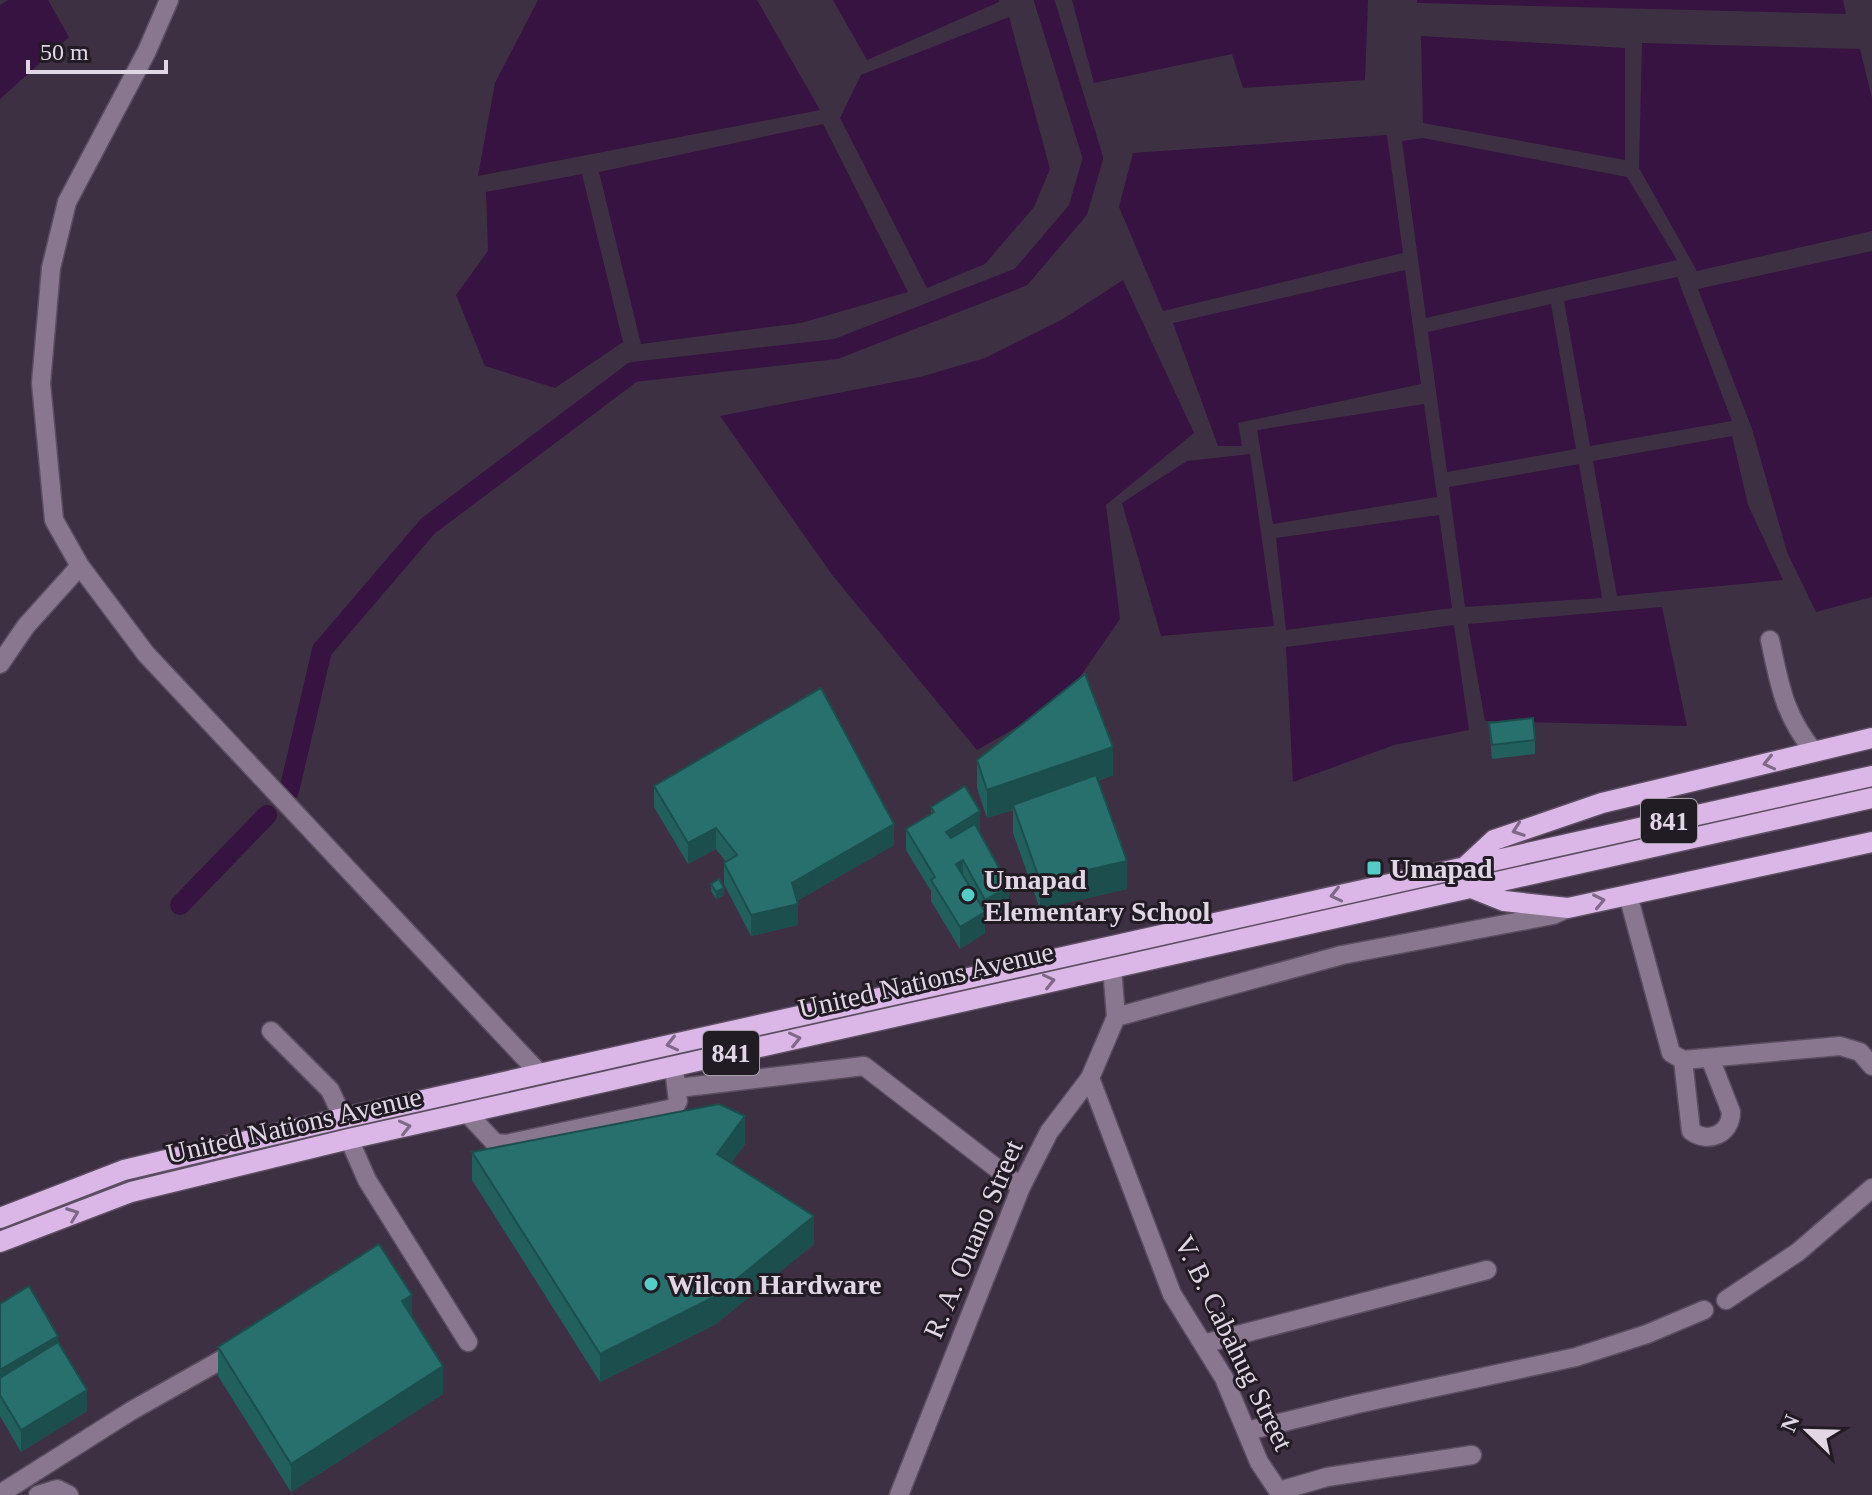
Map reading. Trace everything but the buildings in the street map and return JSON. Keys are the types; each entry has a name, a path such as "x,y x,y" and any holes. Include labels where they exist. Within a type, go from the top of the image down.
{"main road":[{"path":"1467,865 1494,840 1602,803 1872,738"},
{"name":"United Nations Avenue","path":"0,1218 124,1170 343,1118 1872,776"},
{"name":"United Nations Avenue","path":"0,1242 131,1192 349,1139 1872,798"},
{"path":"1469,887 1504,901 1568,908 1872,842"}],"street":[{"path":"169,0 147,51 67,202 51,268 41,383 54,520 80,566 146,654 540,1074"},
{"path":"0,664 26,626 80,566"},
{"path":"1770,640 1781,696 1795,729 1814,752"},
{"path":"1628,895 1671,1053 1683,1060 1840,1046 1860,1052 1872,1066"},
{"path":"1116,1017 1342,955 1553,915 1568,908"},
{"name":"R. A. Ouano Street","path":"899,1495 1021,1187 1049,1132 1090,1078 1116,1017 1112,967"},
{"path":"271,1031 330,1090 343,1118"},
{"path":"1683,1060 1691,1131 1699,1137 1710,1138 1724,1130 1731,1119 1710,1058"},
{"path":"678,1088 864,1066 1021,1187"},
{"path":"467,1113 495,1143 506,1144 674,1108 678,1101 678,1088 671,1067"},
{"name":"V. B. Cabahug Street","path":"1090,1078 1172,1294 1224,1378 1259,1462 1280,1493"},
{"path":"349,1139 367,1180 468,1342"},
{"path":"1726,1300 1798,1252 1872,1188"},
{"path":"1203,1344 1487,1270"},
{"path":"1247,1431 1576,1357 1647,1334 1704,1310"},
{"path":"0,1494 131,1411 258,1339"},
{"path":"1280,1493 1327,1477 1472,1455"},
{"path":"38,1495 57,1489 69,1495"}],"shaded area":[{"path":"8,0 48,0 69,37 0,99 0,5"},
{"path":"538,0 757,0 820,110 478,176 495,83"},
{"path":"833,0 999,0 999,2 867,60"},
{"path":"1072,0 1368,0 1365,80 1243,88 1232,54 1094,83"},
{"path":"1417,0 1843,0 1846,14 1417,3"},
{"path":"1009,17 1050,169 1034,207 985,264 927,288 840,118 861,75"},
{"path":"1421,36 1625,48 1625,160 1423,123"},
{"path":"1642,43 1860,49 1872,98 1872,231 1697,271 1639,168"},
{"path":"823,124 908,292 801,323 641,344 599,172"},
{"path":"1387,135 1403,253 1163,311 1119,207 1133,153"},
{"path":"1423,138 1627,177 1677,260 1426,318 1402,141"},
{"path":"582,174 623,342 555,388 485,366 456,295 488,251 486,192"},
{"path":"1872,251 1872,597 1816,612 1787,552 1752,429 1698,289"},
{"path":"1405,270 1421,384 1238,423 1242,446 1218,446 1173,323"},
{"path":"1677,277 1732,421 1590,446 1564,301"},
{"path":"1123,280 1194,433 1106,505 1120,619 1064,700 977,750 833,576 720,416 920,377 985,358 1063,319"},
{"path":"1551,304 1576,449 1447,472 1428,332"},
{"path":"1424,404 1437,497 1273,524 1257,430"},
{"path":"1732,436 1748,505 1783,580 1617,596 1593,461"},
{"path":"1250,454 1274,626 1161,636 1122,503 1187,461"},
{"path":"1579,464 1602,598 1465,607 1449,487"},
{"path":"1439,515 1452,608 1286,630 1276,538"},
{"path":"1662,607 1687,726 1485,721 1468,624"},
{"path":"1454,625 1469,730 1394,745 1293,782 1286,647"}],"waterway":[{"path":"289,791 322,650 428,526 633,372 836,349 1021,277 1078,210 1093,158 1044,0"},
{"path":"180,905 267,815"}],"place":[{"name":"Umapad","path":"1374,868"},
{"name":"Umapad Elementary School","path":"968,895"},
{"name":"Wilcon Hardware","path":"651,1284"}]}
